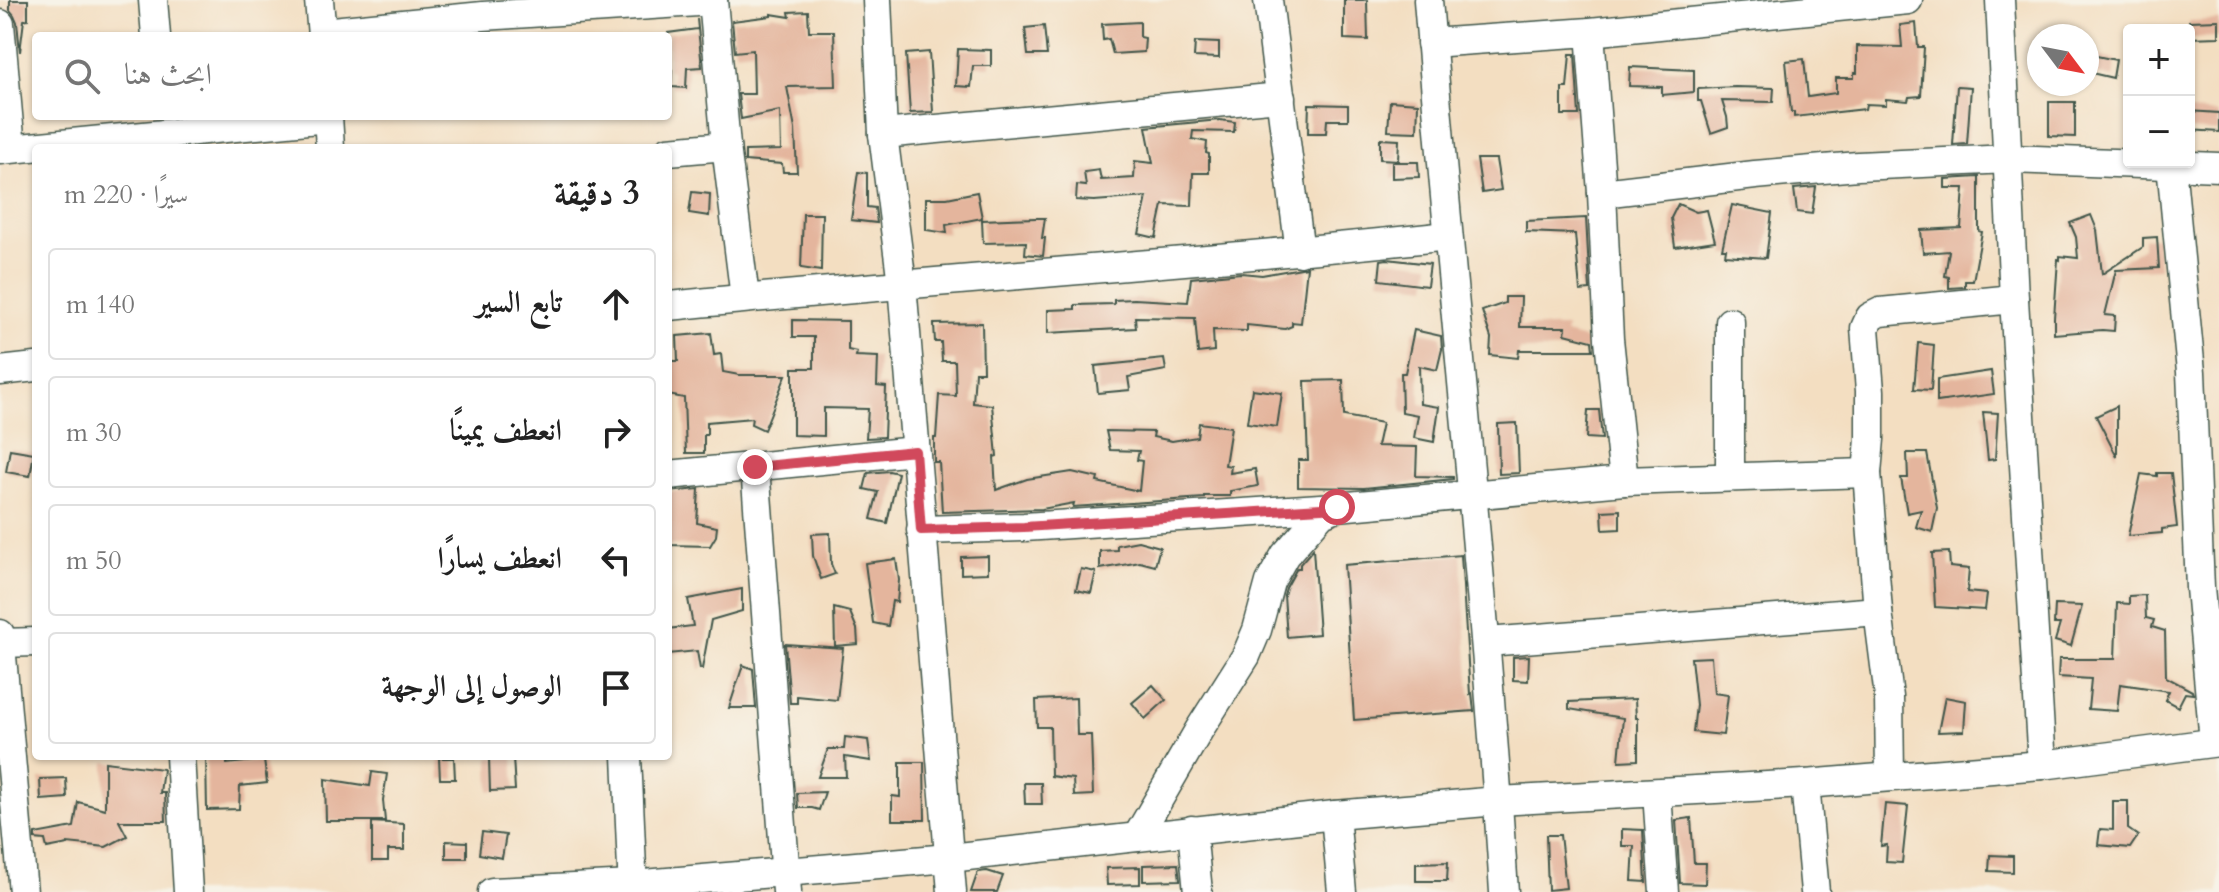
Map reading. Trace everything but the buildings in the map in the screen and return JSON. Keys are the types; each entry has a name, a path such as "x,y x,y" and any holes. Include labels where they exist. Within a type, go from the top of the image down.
{"street":[{"path":"153,0 156,32"},
{"path":"319,0 322,32"},
{"path":"877,0 883,134 902,284 952,892"},
{"path":"1268,0 1300,252"},
{"path":"1428,0 1487,642 1504,892"},
{"path":"2000,0 2014,299 2042,765"},
{"path":"334,32 482,8 713,1 726,146 745,298"},
{"path":"1431,43 1590,32 1894,1"},
{"path":"0,24 6,149 32,145"},
{"path":"1590,32 1609,339 1624,481"},
{"path":"883,134 1281,97"},
{"path":"39,144 163,125 266,120"},
{"path":"328,120 330,144"},
{"path":"672,151 726,146"},
{"path":"1602,193 1858,166 2009,159 2123,163"},
{"path":"2195,166 2219,167"},
{"path":"492,892 786,882 949,858 1335,815 1498,801 1805,784 2042,765 2216,742 2209,587 2171,168"},
{"path":"672,306 1300,252 1448,236"},
{"path":"1890,776 1889,697 1878,611 1867,473 1870,391 1865,328 1870,317 1880,312 2014,299"},
{"path":"1730,322 1730,477"},
{"path":"0,371 32,367"},
{"path":"672,475 915,451"},
{"path":"755,467 786,882"},
{"path":"921,530 1024,527 1337,507 1624,481 1867,473"},
{"path":"1137,837 1246,656 1257,630 1270,582 1285,555 1322,513 1337,507"},
{"path":"1487,642 1878,611"},
{"path":"0,634 23,892"},
{"path":"1,643 32,642"},
{"path":"180,760 188,892"},
{"path":"627,760 632,888"},
{"path":"1805,784 1815,892"},
{"path":"1657,793 1664,892"},
{"path":"1335,815 1342,892"},
{"path":"1192,830 1198,892"}],"route":[{"path":"755,467 915,451 921,530 1024,527 1337,507"}]}
